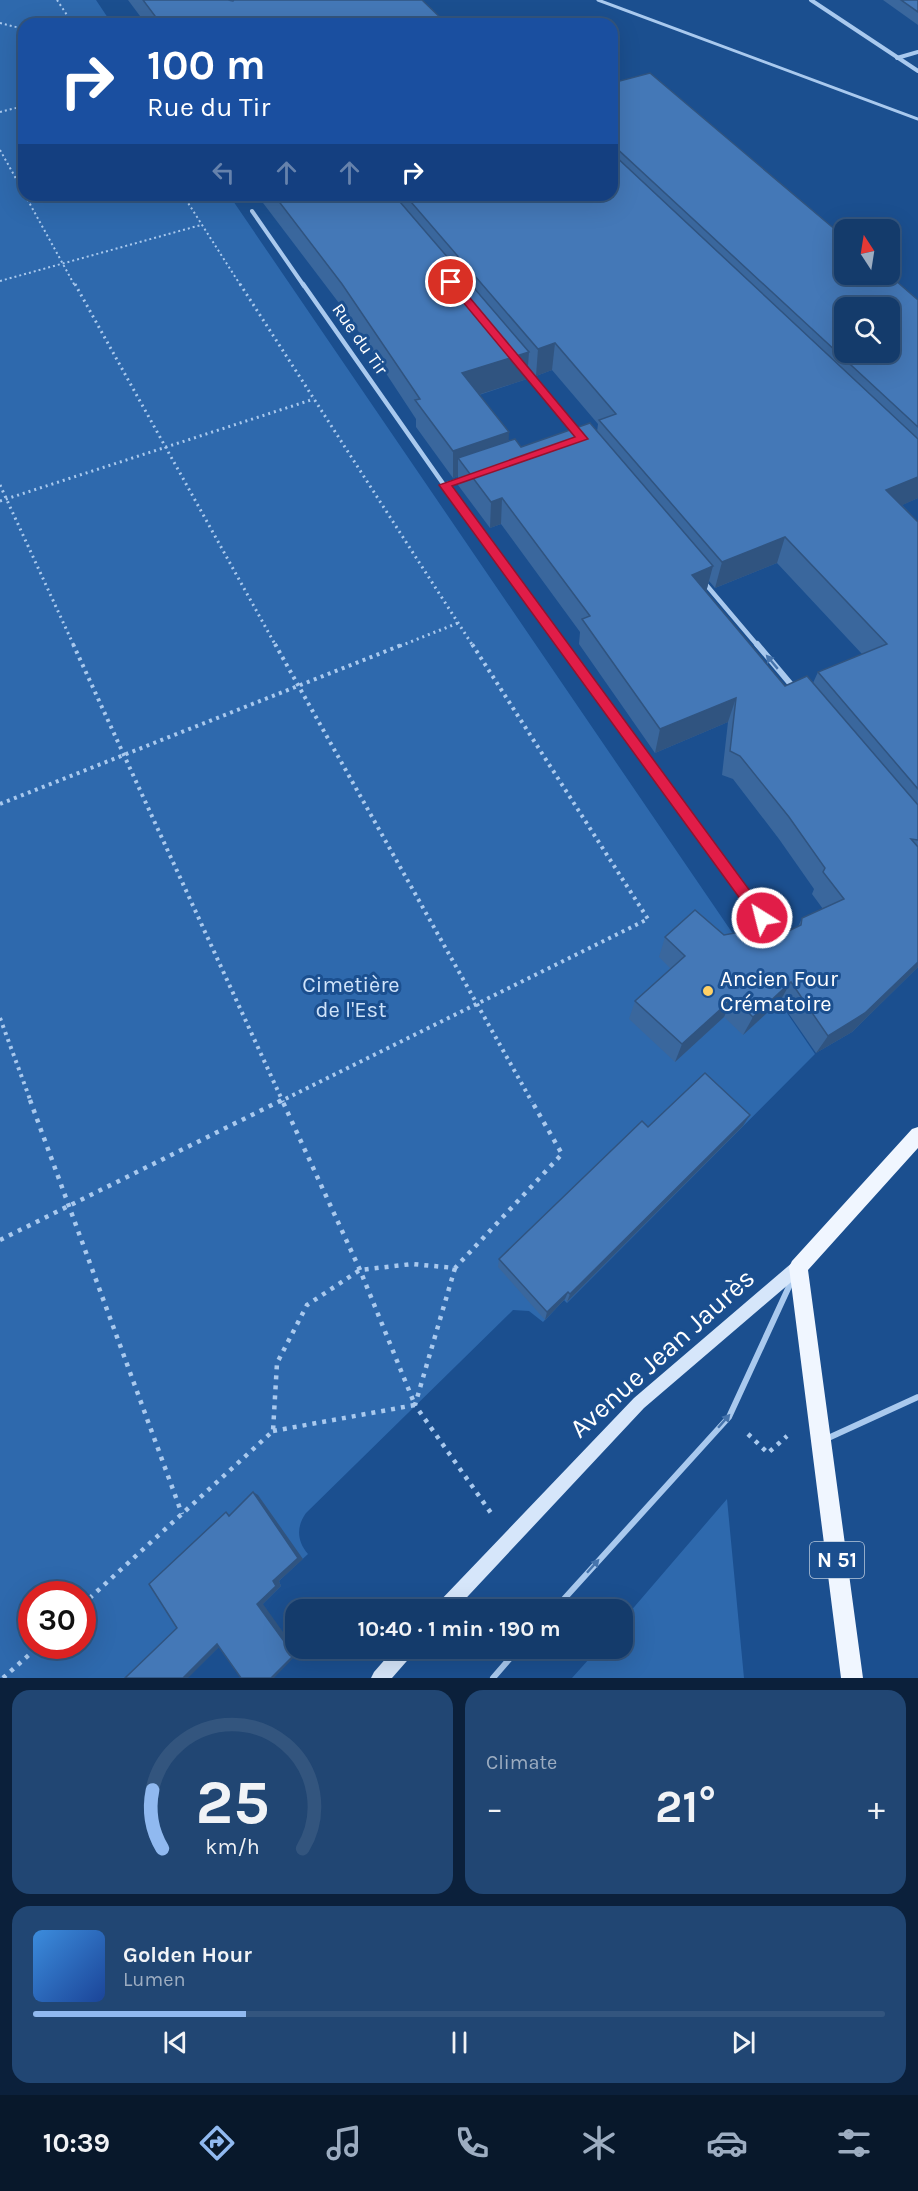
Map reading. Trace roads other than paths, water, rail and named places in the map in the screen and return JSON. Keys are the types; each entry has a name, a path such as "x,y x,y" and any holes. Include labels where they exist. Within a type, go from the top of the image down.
{"main road":[{"name":"Avenue Jean Jaurès","path":"452,1599 639,1403 798,1267 918,1135"},
{"name":"N 51","path":"798,1267 852,1678"},
{"path":"380,1678 397,1659"}],"street":[{"path":"811,0 918,71"},
{"path":"897,58 918,52"},
{"name":"Rue du Tir","path":"252,211 444,485 762,918"},
{"path":"522,366 582,439"},
{"path":"697,574 796,691"}],"lane":[{"path":"598,0 918,119"},
{"path":"572,442 582,439"},
{"path":"444,485 466,478"},
{"path":"564,1599 729,1417 798,1267"},
{"path":"821,1441 918,1397"},
{"path":"493,1678 509,1659"}],"place":[{"name":"Ancien Four Crématoire","path":"708,991"}],"park label":[{"name":"Cimetière de l'Est","path":"351,996"}]}
